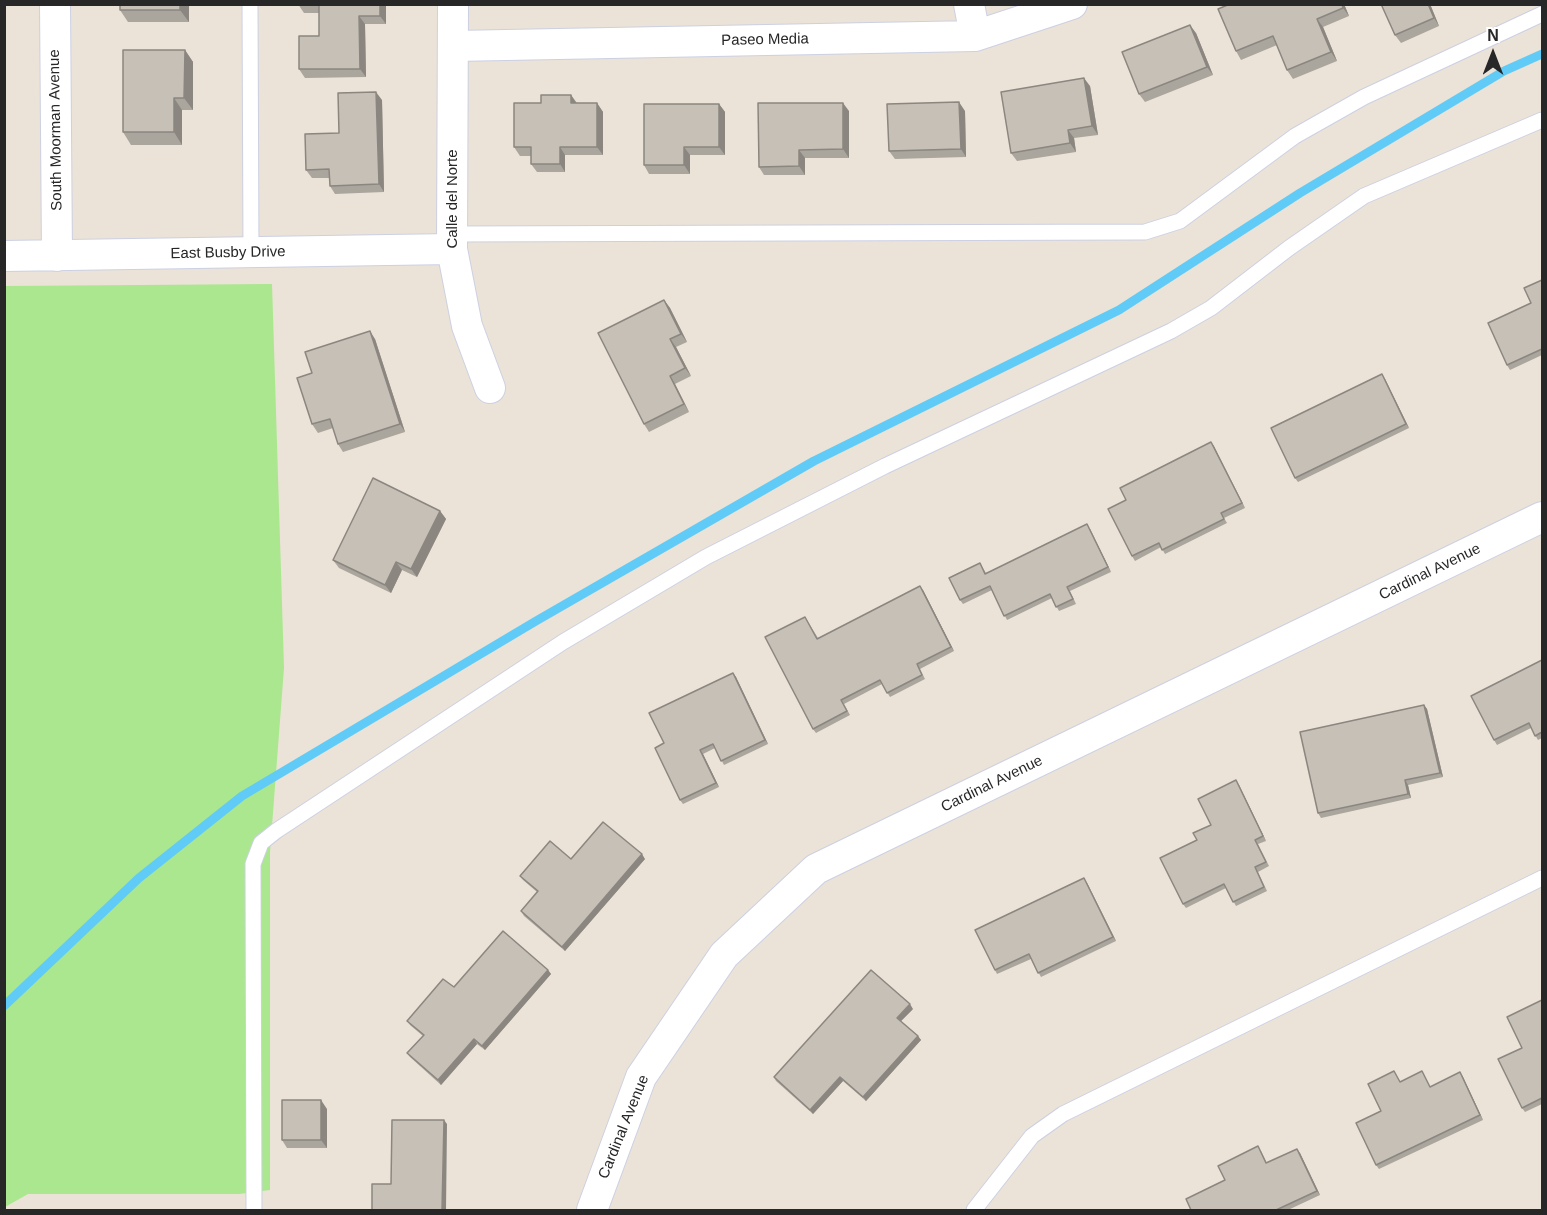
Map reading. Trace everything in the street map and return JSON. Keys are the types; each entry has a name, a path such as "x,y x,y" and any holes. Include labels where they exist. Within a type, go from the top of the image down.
{"street":[{"name":"South Moorman Avenue","path":"55,4 57,256"},
{"name":"Calle del Norte","path":"453,4 452,241 467,326 490,387"},
{"path":"969,4 975,36"},
{"name":"Paseo Media","path":"454,46 975,36 1072,4"},
{"name":"East Busby Drive","path":"4,256 250,253 452,241"},
{"name":"Cardinal Avenue","path":"592,1210 641,1077 724,955 816,869 1542,517"}],"lane":[{"path":"250,4 250,253"},
{"path":"452,241 1145,232 1180,221 1295,136 1364,97 1542,14"},
{"path":"254,1210 253,864 261,843 563,642 705,557 885,466 1171,331 1211,308 1289,248 1364,196 1542,120"},
{"path":"974,1210 1032,1136 1063,1114 1542,878"}],"green space":[{"path":"272,284 284,668 270,852 270,1190 239,1194 28,1194 5,1207 5,286"}],"building":[{"path":"120,4 180,4 180,10 120,10"},
{"path":"319,4 380,4 380,16 359,16 360,69 299,69 299,36 319,36"},
{"path":"1230,4 1342,4 1343,8 1317,19 1331,52 1287,70 1273,36 1236,51 1218,9"},
{"path":"1381,4 1428,4 1434,18 1395,35"},
{"path":"1190,25 1207,67 1139,94 1122,52"},
{"path":"123,50 185,50 184,98 174,98 174,132 123,132"},
{"path":"1084,78 1092,126 1068,130 1070,143 1011,153 1001,92"},
{"path":"376,92 379,184 330,186 329,169 306,170 305,134 339,133 338,93"},
{"path":"541,95 571,95 571,103 597,103 597,147 560,147 560,164 531,164 531,147 514,147 514,103 541,103"},
{"path":"959,102 961,149 889,151 887,104"},
{"path":"758,103 843,103 843,149 799,150 799,166 759,167"},
{"path":"644,104 719,104 719,147 684,147 684,165 644,165"},
{"path":"1542,280 1542,349 1507,365 1488,323 1531,303 1524,288"},
{"path":"664,300 681,334 670,339 685,368 670,376 684,404 644,424 598,333"},
{"path":"370,331 400,424 338,444 330,419 312,424 297,378 312,373 305,352"},
{"path":"1382,374 1406,424 1295,478 1271,428"},
{"path":"1211,442 1242,503 1221,513 1224,519 1162,550 1159,543 1132,556 1108,509 1126,500 1120,488"},
{"path":"373,478 440,511 411,569 396,562 385,585 333,560"},
{"path":"1087,524 1108,567 1067,587 1073,599 1056,607 1050,594 1004,616 990,586 960,600 949,578 980,563 985,574"},
{"path":"920,586 951,647 917,664 922,675 887,693 880,680 841,700 847,711 813,729 765,637 805,617 817,639"},
{"path":"1542,660 1542,732 1535,736 1529,723 1494,740 1471,696"},
{"path":"733,673 765,740 721,761 713,744 700,750 716,783 680,800 655,748 664,743 649,713"},
{"path":"1424,705 1440,773 1405,780 1408,794 1318,813 1300,732"},
{"path":"1236,780 1263,836 1255,840 1266,862 1255,867 1264,887 1233,902 1224,884 1183,904 1160,858 1197,840 1193,833 1211,825 1198,799"},
{"path":"603,822 642,854 562,947 521,911 538,891 520,876 550,841 571,859"},
{"path":"1084,878 1113,937 1038,973 1029,954 995,970 975,930"},
{"path":"503,931 548,970 482,1046 474,1039 438,1080 407,1053 424,1035 407,1021 443,979 454,987"},
{"path":"871,970 910,1004 897,1018 918,1036 863,1097 840,1077 810,1110 774,1077"},
{"path":"1542,1000 1542,1098 1522,1108 1498,1059 1522,1048 1507,1017"},
{"path":"1394,1071 1400,1082 1422,1071 1430,1087 1460,1072 1480,1115 1376,1165 1356,1123 1381,1111 1368,1084"},
{"path":"282,1100 321,1100 321,1140 282,1140"},
{"path":"392,1120 444,1120 442,1210 372,1210 372,1184 391,1184"},
{"path":"1258,1146 1266,1163 1297,1149 1317,1191 1276,1210 1191,1210 1186,1199 1225,1180 1218,1166"}],"waterway":[{"path":"4,1006 139,878 242,796 536,621 814,461 1119,310 1300,193 1504,71 1542,54"}]}
